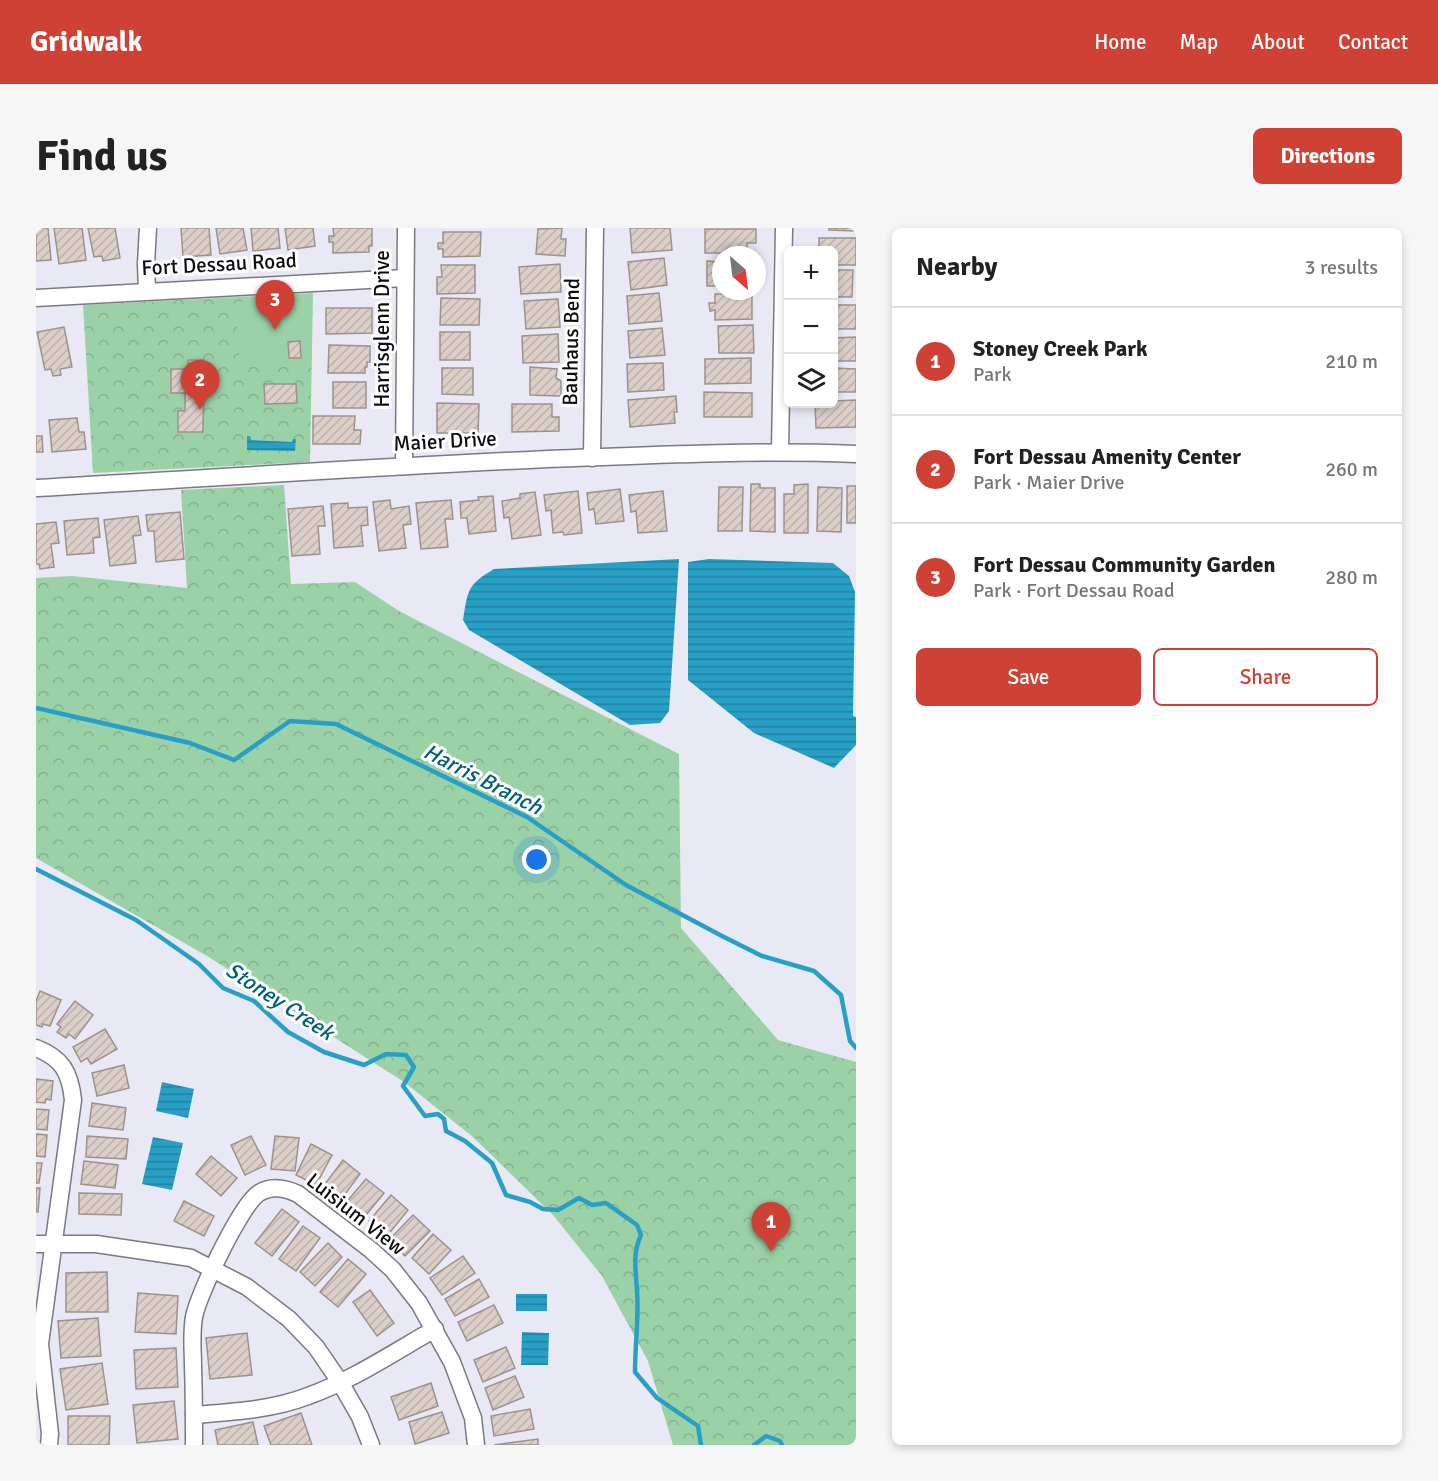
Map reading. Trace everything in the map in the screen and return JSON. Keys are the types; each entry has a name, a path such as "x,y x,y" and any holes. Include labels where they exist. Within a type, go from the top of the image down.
{"street":[{"path":"147,290 148,228"},
{"name":"Harrisglenn Drive","path":"404,465 406,228"},
{"name":"Bauhaus Bend","path":"592,458 595,228"},
{"path":"780,451 784,228"},
{"name":"Fort Dessau Road","path":"36,297 405,278"},
{"name":"Maier Drive","path":"36,488 404,465 780,451 856,453"},
{"path":"36,1048 50,1053 63,1066 71,1081 73,1100 38,1344 50,1434 49,1445"},
{"name":"Luisium View","path":"194,1445 192,1330 198,1300 247,1205 258,1193 273,1188 287,1189 298,1194 371,1250 393,1270 419,1303 452,1362 473,1418 476,1445"},
{"path":"36,1244 96,1244 191,1258 247,1287 290,1319 316,1347 360,1417 371,1445"},
{"path":"194,1415 272,1406 307,1397 340,1382 435,1329"}],"green space":[{"path":"313,293 310,462 93,473 83,305"},
{"path":"312,299 312,359 240,362 236,302"},
{"path":"284,485 291,584 355,582 399,611 679,754 681,928 778,1040 856,1062 856,1445 673,1445 648,1361 602,1276 553,1215 473,1137 404,1082 207,956 36,858 36,578 72,576 187,588 181,490"}],"water":[{"path":"247,436 250,436 251,440 292,442 296,439 295,451 247,450"},
{"path":"679,559 669,711 660,723 630,725 469,630 463,620 470,589 494,569"},
{"path":"709,559 833,563 849,576 855,592 853,716 856,717 856,745 834,768 754,733 688,680 688,562"},
{"path":"162,1082 194,1089 188,1118 156,1111"},
{"path":"153,1137 183,1143 172,1190 142,1184"},
{"path":"516,1294 547,1294 547,1311 516,1311"},
{"path":"522,1332 549,1333 548,1365 521,1365"}],"building":[{"path":"36,228 48,228 51,260 36,261"},
{"path":"54,228 82,228 86,260 59,264"},
{"path":"88,228 115,228 120,258 103,261 102,256 94,257"},
{"path":"181,228 209,228 211,255 183,257"},
{"path":"216,228 243,228 247,250 220,254"},
{"path":"251,228 278,228 280,248 253,251"},
{"path":"285,228 313,228 315,246 288,250"},
{"path":"333,228 372,228 372,246 369,246 369,252 333,253 333,242 329,242 329,236 334,236"},
{"path":"562,228 561,239 566,239 565,256 536,254 538,229"},
{"path":"630,228 670,228 672,250 632,253"},
{"path":"829,228 856,228 856,231 829,230"},
{"path":"705,229 756,229 756,243 747,243 747,246 712,246 712,253 705,253"},
{"path":"443,232 481,232 480,256 443,257 443,249 438,249 438,243 443,243"},
{"path":"819,238 856,238 856,265 838,265 838,246 819,246"},
{"path":"664,258 667,285 631,290 628,262"},
{"path":"707,261 712,261 712,286 707,286"},
{"path":"560,264 561,292 521,294 519,267"},
{"path":"441,265 475,265 475,293 437,294 437,277 442,277"},
{"path":"838,270 853,270 852,297 838,297"},
{"path":"659,293 662,321 629,324 627,296"},
{"path":"441,298 480,299 479,325 440,325"},
{"path":"558,299 560,327 526,329 524,301"},
{"path":"715,300 752,300 752,319 715,320 715,310 710,311 709,303 715,303"},
{"path":"838,305 856,305 856,329 838,329"},
{"path":"326,308 372,308 372,333 326,334"},
{"path":"753,325 754,353 719,353 718,326"},
{"path":"64,327 72,367 60,369 61,375 53,376 51,369 45,370 37,332"},
{"path":"662,328 665,355 630,358 628,331"},
{"path":"440,332 470,332 470,360 440,360"},
{"path":"558,334 559,362 523,363 522,336"},
{"path":"856,337 856,361 838,361 838,338"},
{"path":"300,341 301,358 289,358 288,342"},
{"path":"329,345 370,346 370,362 367,362 365,373 328,373"},
{"path":"751,358 751,383 705,384 705,359"},
{"path":"188,360 204,360 203,432 178,432 178,411 185,411 185,393 171,393 171,369 188,369"},
{"path":"663,363 664,390 628,392 627,364"},
{"path":"530,367 557,369 556,378 561,381 561,396 530,395"},
{"path":"442,368 473,368 473,395 442,394"},
{"path":"838,368 856,369 856,392 838,392"},
{"path":"333,382 366,382 366,408 333,408"},
{"path":"264,384 296,384 297,403 265,404"},
{"path":"704,392 752,393 752,417 704,417"},
{"path":"676,396 675,423 630,427 628,400"},
{"path":"856,400 856,427 816,428 815,408 838,408 838,401"},
{"path":"437,403 479,404 478,433 437,433"},
{"path":"512,404 552,404 552,417 559,417 559,431 512,432"},
{"path":"313,416 355,416 354,430 361,430 360,444 313,444"},
{"path":"77,418 79,432 84,432 86,449 52,452 49,420"},
{"path":"36,436 42,436 43,452 36,452"},
{"path":"751,484 760,484 760,488 775,488 775,532 750,531"},
{"path":"808,484 808,533 784,533 784,494 794,494 794,485"},
{"path":"847,486 856,486 856,523 847,523"},
{"path":"719,487 743,487 742,531 718,531"},
{"path":"818,487 842,488 841,532 817,531"},
{"path":"620,489 624,521 596,524 594,509 589,510 587,493"},
{"path":"578,491 582,533 564,535 563,532 553,533 551,510 546,511 544,495"},
{"path":"663,491 667,531 638,533 636,511 631,512 629,495"},
{"path":"535,492 541,535 512,539 509,517 504,518 502,501 520,498 520,494"},
{"path":"493,496 496,531 469,534 467,518 461,518 460,502"},
{"path":"390,500 391,509 409,506 411,524 403,525 406,548 379,551 373,502"},
{"path":"451,500 453,519 445,519 448,547 421,549 416,503"},
{"path":"348,503 348,508 367,507 368,525 361,526 363,546 334,548 331,504"},
{"path":"323,506 325,526 318,526 320,554 292,556 288,509"},
{"path":"180,512 184,559 156,562 154,531 148,531 146,515"},
{"path":"138,516 141,535 133,536 136,563 110,566 104,520"},
{"path":"98,518 100,537 93,538 94,553 67,555 64,521"},
{"path":"56,522 59,543 51,544 54,567 40,569 39,564 36,564 36,524"},
{"path":"40,991 61,1000 50,1026 36,1025 36,1001"},
{"path":"75,1001 93,1015 75,1039 69,1034 66,1038 57,1032 61,1027 57,1024"},
{"path":"105,1029 117,1049 91,1064 87,1058 81,1062 73,1047"},
{"path":"124,1065 129,1088 97,1096 92,1073"},
{"path":"36,1079 53,1081 51,1100 46,1099 45,1103 36,1102"},
{"path":"92,1103 126,1108 123,1130 89,1126"},
{"path":"36,1109 49,1110 47,1130 36,1129"},
{"path":"36,1134 47,1135 45,1157 36,1156"},
{"path":"87,1136 128,1139 126,1159 86,1157"},
{"path":"251,1136 266,1165 245,1175 231,1145"},
{"path":"275,1136 299,1138 295,1171 271,1169"},
{"path":"311,1144 332,1155 316,1185 296,1175"},
{"path":"211,1156 237,1178 221,1196 196,1174"},
{"path":"343,1160 360,1174 340,1201 322,1188"},
{"path":"84,1161 118,1165 115,1188 81,1184"},
{"path":"36,1163 42,1163 39,1183 36,1183"},
{"path":"366,1179 384,1193 362,1220 344,1205"},
{"path":"36,1188 40,1188 38,1212 36,1212"},
{"path":"79,1193 122,1194 121,1215 79,1214"},
{"path":"391,1195 408,1210 387,1236 369,1221"},
{"path":"184,1201 214,1216 204,1236 174,1221"},
{"path":"282,1209 299,1222 272,1256 255,1243"},
{"path":"413,1215 430,1231 405,1256 389,1240"},
{"path":"303,1226 320,1238 296,1271 279,1259"},
{"path":"433,1234 451,1250 429,1274 412,1258"},
{"path":"328,1243 342,1257 315,1286 300,1272"},
{"path":"463,1256 475,1273 442,1295 430,1278"},
{"path":"348,1259 366,1274 338,1307 320,1292"},
{"path":"107,1272 108,1312 66,1312 66,1273"},
{"path":"479,1279 489,1297 455,1316 445,1299"},
{"path":"370,1290 394,1323 377,1336 353,1302"},
{"path":"138,1293 178,1296 176,1334 135,1332"},
{"path":"494,1305 503,1323 467,1341 458,1322"},
{"path":"98,1318 101,1356 61,1358 58,1321"},
{"path":"247,1333 252,1375 210,1379 206,1338"},
{"path":"506,1347 515,1368 483,1382 474,1360"},
{"path":"176,1348 178,1387 136,1389 134,1350"},
{"path":"102,1363 108,1404 66,1410 60,1369"},
{"path":"515,1376 524,1397 493,1410 485,1388"},
{"path":"431,1383 438,1406 399,1420 391,1397"},
{"path":"174,1401 178,1439 137,1443 133,1405"},
{"path":"530,1409 534,1429 494,1436 491,1416"},
{"path":"442,1412 449,1433 415,1444 409,1422"},
{"path":"301,1413 312,1445 271,1445 264,1426"},
{"path":"68,1416 110,1416 109,1445 68,1445"},
{"path":"253,1422 258,1445 218,1445 215,1430"},
{"path":"538,1439 538,1445 494,1445"}],"waterway":[{"name":"Harris Branch","path":"36,708 190,743 234,760 290,721 336,724 527,817 626,885 722,936 762,956 814,971 841,995 850,1041 856,1048"},
{"name":"Stoney Creek","path":"36,869 136,920 199,964 223,988 254,1001 288,1032 324,1052 364,1065 386,1054 406,1055 414,1067 403,1086 425,1116 438,1114 444,1119 446,1131 465,1141 492,1163 506,1195 530,1202 543,1209 558,1210 579,1198 592,1205 606,1203 637,1225 641,1235 635,1270 638,1311 635,1372 657,1398 698,1426 701,1445"},
{"name":"Stoney Creek","path":"754,1445 766,1436 780,1441 782,1445"}],"place":[{"name":"Fort Dessau Community Garden","path":"275,330"},
{"name":"Fort Dessau Amenity Center","path":"200,410"},
{"name":"Stoney Creek Park","path":"771,1252"}]}
